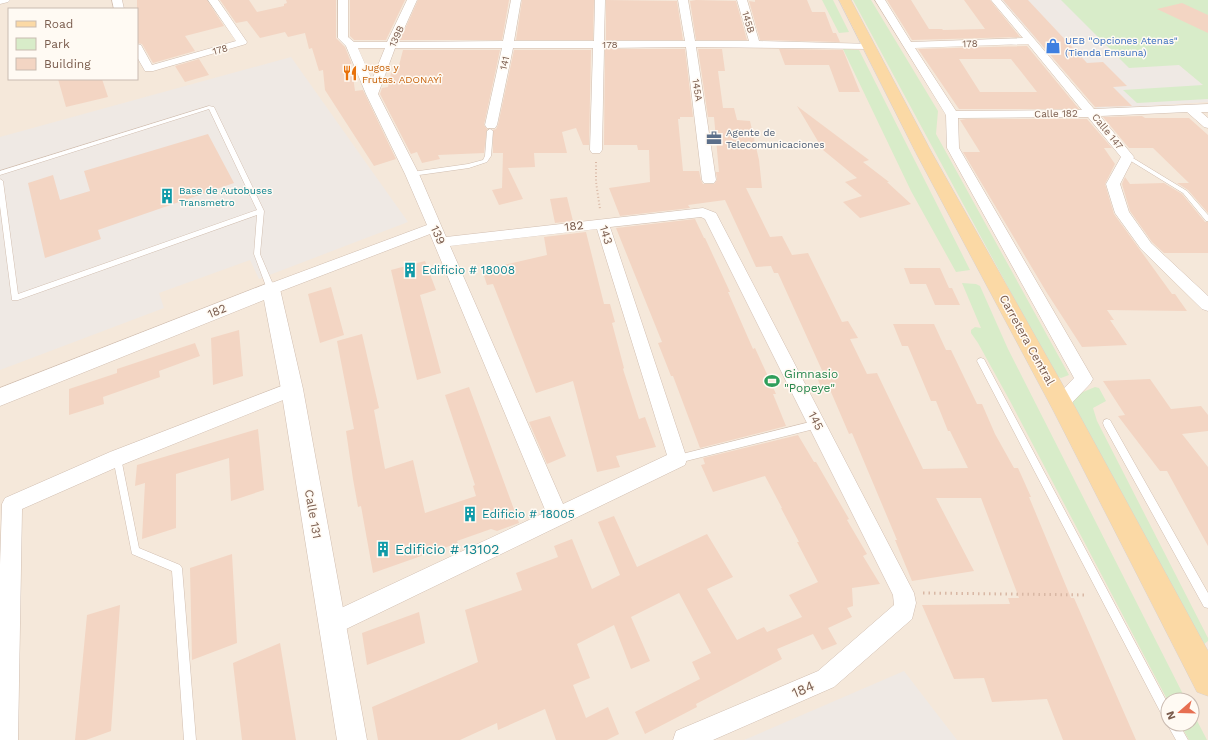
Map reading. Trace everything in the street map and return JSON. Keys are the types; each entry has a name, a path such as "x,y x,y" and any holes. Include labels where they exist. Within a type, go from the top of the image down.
{"main road":[{"name":"Carretera Central","path":"844,0 924,153 1061,403 1207,675"}],"street":[{"path":"0,1 5,0"},
{"name":"178","path":"138,49 149,69 242,42 213,0"},
{"name":"139","path":"343,0 343,38 351,45 372,94 412,174 558,516"},
{"name":"139B","path":"372,94 391,45 412,0"},
{"name":"141","path":"490,128 516,0"},
{"path":"596,150 600,0"},
{"name":"145A","path":"683,0 704,130 709,180"},
{"name":"145B","path":"742,0 755,44"},
{"path":"880,0 952,115 953,148 1084,379 1061,403"},
{"name":"Calle 147","path":"996,0 1128,156 1113,184 1122,213 1146,246 1208,305"},
{"name":"178","path":"909,45 1032,41"},
{"name":"178","path":"351,45 755,44 869,46"},
{"path":"1189,108 1208,124"},
{"name":"Calle 182","path":"952,115 1092,113 1208,108"},
{"name":"182","path":"0,397 271,289 437,234 602,223 703,212 707,213"},
{"name":"145","path":"707,213 711,216 818,424 904,602"},
{"name":"143","path":"602,223 678,459"},
{"name":"Calle 131","path":"271,289 292,389 352,740"},
{"path":"6,740 6,506 117,458 292,389"},
{"path":"332,624 678,459"},
{"name":"184","path":"685,740 826,679 904,602"}],"lane":[{"path":"0,173 211,107 260,211 257,254 271,289"},
{"path":"412,174 469,166 486,161 488,156 490,128"},
{"path":"1128,156 1185,192 1208,219"},
{"path":"0,181 15,298 260,211"},
{"path":"981,361 1160,699"},
{"path":"1107,423 1208,603"},
{"path":"678,459 818,424"},
{"path":"117,458 135,551 177,568 190,740"}],"path":[{"name":"143","path":"596,150 596,182 602,223"},
{"path":"904,602 1105,595"}],"shaded area":[{"path":"0,0 1208,0 1208,740 0,740"},
{"path":"1002,0 1208,0 1208,102 1098,109"},
{"path":"291,57 408,222 259,279 250,260 159,293 164,308 0,370 0,137"},
{"path":"904,671 957,740 744,740"}],"green space":[{"path":"822,0 833,0 849,32 839,33"},
{"path":"853,0 871,0 938,111 936,134 1069,375 1061,378 1056,376"},
{"path":"1061,0 1208,0 1208,99 1137,103 1123,90 1203,85 1179,65 1129,68"},
{"path":"843,49 859,50 970,270 956,272 911,191"},
{"path":"962,283 976,284 980,286 1008,349 1182,692 1163,692 1010,401 971,333 971,330 975,327 981,328"},
{"path":"1095,387 1099,388 1106,401 1093,408 1097,421 1208,638 1208,641 1204,644 1071,403 1076,395"},
{"path":"1200,726 1207,740 1189,740 1184,732 1200,732"}],"building":[{"path":"137,0 207,0 224,26 185,36 195,51 153,63 142,44 138,43"},
{"path":"220,0 249,0 257,12 284,6 284,4 287,3 286,0 336,0 336,38 345,47 351,62 355,91 363,90 396,159 374,166 325,90 323,70 319,71 312,48 309,49 305,33 288,37 285,32 260,38 247,21 236,23"},
{"path":"350,0 405,0 386,40 354,40 350,36"},
{"path":"418,0 509,0 502,40 400,40"},
{"path":"522,0 594,0 593,40 516,40"},
{"path":"606,0 677,1 683,40 606,40"},
{"path":"755,0 807,0 812,12 825,12 833,33 836,33 840,42 760,40 749,1 755,2"},
{"path":"887,0 911,0 929,29 943,30 985,29 964,0 990,0 1020,37 912,40"},
{"path":"1003,0 1028,0 1087,63 1103,62 1127,86 1113,87 1132,106 1095,107"},
{"path":"690,1 736,1 747,40 696,40"},
{"path":"1182,3 1208,15 1208,33 1157,9"},
{"path":"1027,46 1079,109 959,109 918,49","holes":["959,59 1011,59 1037,92 980,92"]},
{"path":"605,49 685,49 693,117 680,117 680,119 678,119 683,171 699,171 703,184 714,184 717,180 716,172 719,172 714,117 708,117 698,49 722,49 725,71 718,71 723,108 734,108 737,120 750,121 759,160 762,188 746,188 770,237 782,236 792,255 808,253 842,322 848,321 858,338 850,339 867,374 877,373 923,469 968,468 950,431 948,431 936,401 931,401 908,346 902,346 893,324 934,324 946,350 951,350 977,404 982,404 995,434 1014,468 1018,468 1071,598 1074,598 1136,740 1063,740 1047,699 992,702 984,678 954,679 922,605 1010,604 1008,598 1019,598 981,498 936,498 974,571 912,581 895,540 897,540 852,433 849,434 831,392 823,393 817,377 825,377 778,273 774,273 771,266 756,267 725,200 688,205 690,208 620,216 609,188 650,182 649,150 638,150 637,145 604,145"},
{"path":"779,49 843,50 860,92 839,92 829,65 785,65"},
{"path":"403,50 500,50 484,125 487,129 484,153 438,155 440,159 422,163 417,152 411,154 380,94 382,88 388,87 391,73 397,73"},
{"path":"514,50 591,50 589,145 583,145 576,128 562,132 567,153 534,153 535,167 508,168 523,199 499,205 492,190 502,188 503,153 493,153 493,130 496,129 498,125"},
{"path":"199,59 209,75 185,82 175,66"},
{"path":"58,80 102,80 108,97 66,107"},
{"path":"797,106 869,160 863,162 889,182 887,182 911,204 860,218 843,202 862,196 845,182 857,178 817,145 819,143"},
{"path":"1142,116 1145,118 1189,118 1208,135 1208,213 1188,190 1177,183 1189,183 1153,148 1129,148 1103,117"},
{"path":"1087,119 1112,148 1104,148 1115,164 1105,184 1114,214 1172,294 1175,294 1187,311 1107,310 1114,320 1110,320 1127,345 1082,347 1047,293 963,152 980,152 960,120"},
{"path":"208,134 234,183 98,230 101,239 45,258 28,183 53,175 60,200 90,191 84,171"},
{"path":"1125,177 1130,184 1164,183 1182,194 1205,222 1208,222 1208,253 1164,253 1152,242 1130,211 1122,184"},
{"path":"567,197 573,221 555,223 550,199"},
{"path":"695,219 730,292 728,292 753,349 755,348 776,394 773,394 786,426 700,448 673,376 671,376 658,343 662,342 616,228"},
{"path":"586,232 604,304 610,304 615,322 612,323 624,368 623,369 639,419 645,417 656,447 616,456 620,467 597,472 573,381 536,393 493,284 487,285 482,270 547,255 544,237"},
{"path":"425,261 436,290 420,295 441,373 417,380 391,270"},
{"path":"904,268 940,268 949,288 952,288 960,305 935,305 926,284 910,284"},
{"path":"331,287 344,335 320,343 308,294"},
{"path":"239,330 243,376 213,385 211,338"},
{"path":"362,334 379,408 374,410 385,469 413,460 425,513 476,496 473,486 475,485 445,395 469,387 519,523 497,531 491,529 457,541 458,543 373,573 361,506 358,507 353,479 346,431 354,429 337,341"},
{"path":"195,343 200,356 159,371 160,377 103,397 104,404 69,415 69,389 117,373 117,369"},
{"path":"1150,379 1171,409 1201,406 1208,415 1208,431 1182,434 1208,467 1208,546 1167,471 1160,471 1118,416 1125,415 1103,381"},
{"path":"550,416 566,456 547,464 529,422"},
{"path":"258,429 264,490 231,501 229,458 176,474 176,528 142,539 145,483 135,486 137,465"},
{"path":"798,435 814,462 816,462 849,519 847,520 867,554 863,556 880,584 852,588 853,606 847,608 852,617 828,628 837,644 822,650 813,634 777,649 782,659 696,704 697,707 645,734 635,712 700,679 692,662 711,653 679,593 631,617 650,661 631,669 614,625 577,644 590,678 573,685 586,718 608,707 619,734 607,740 556,740 545,709 498,730 497,723 460,740 378,740 372,707 478,662 465,610 522,590 516,573 558,557 554,546 572,539 592,589 620,575 598,522 614,516 637,567 707,534 733,577 707,589 737,640 764,627 767,632 802,617 789,595 818,582 765,476 713,492 701,465 705,464 703,458"},
{"path":"232,554 237,643 192,660 190,568"},
{"path":"120,605 111,731 86,740 75,740 87,615"},
{"path":"419,612 425,643 367,665 362,633"},
{"path":"280,643 296,740 242,740 233,663"}],"place":[{"name":"UEB \"Opciones Atenas\" (Tienda Emsuna)","path":"1053,46"},
{"name":"Jugos y Frutas. ADONAYÎ","path":"350,73"},
{"name":"Agente de Telecomunicaciones","path":"714,138"},
{"name":"Base de Autobuses Transmetro","path":"167,196"},
{"name":"Edificio # 18008","path":"410,270"},
{"name":"Gimnasio \"Popeye\"","path":"772,381"},
{"name":"Edificio # 18005","path":"470,514"},
{"name":"Edificio # 13102","path":"383,549"}]}
